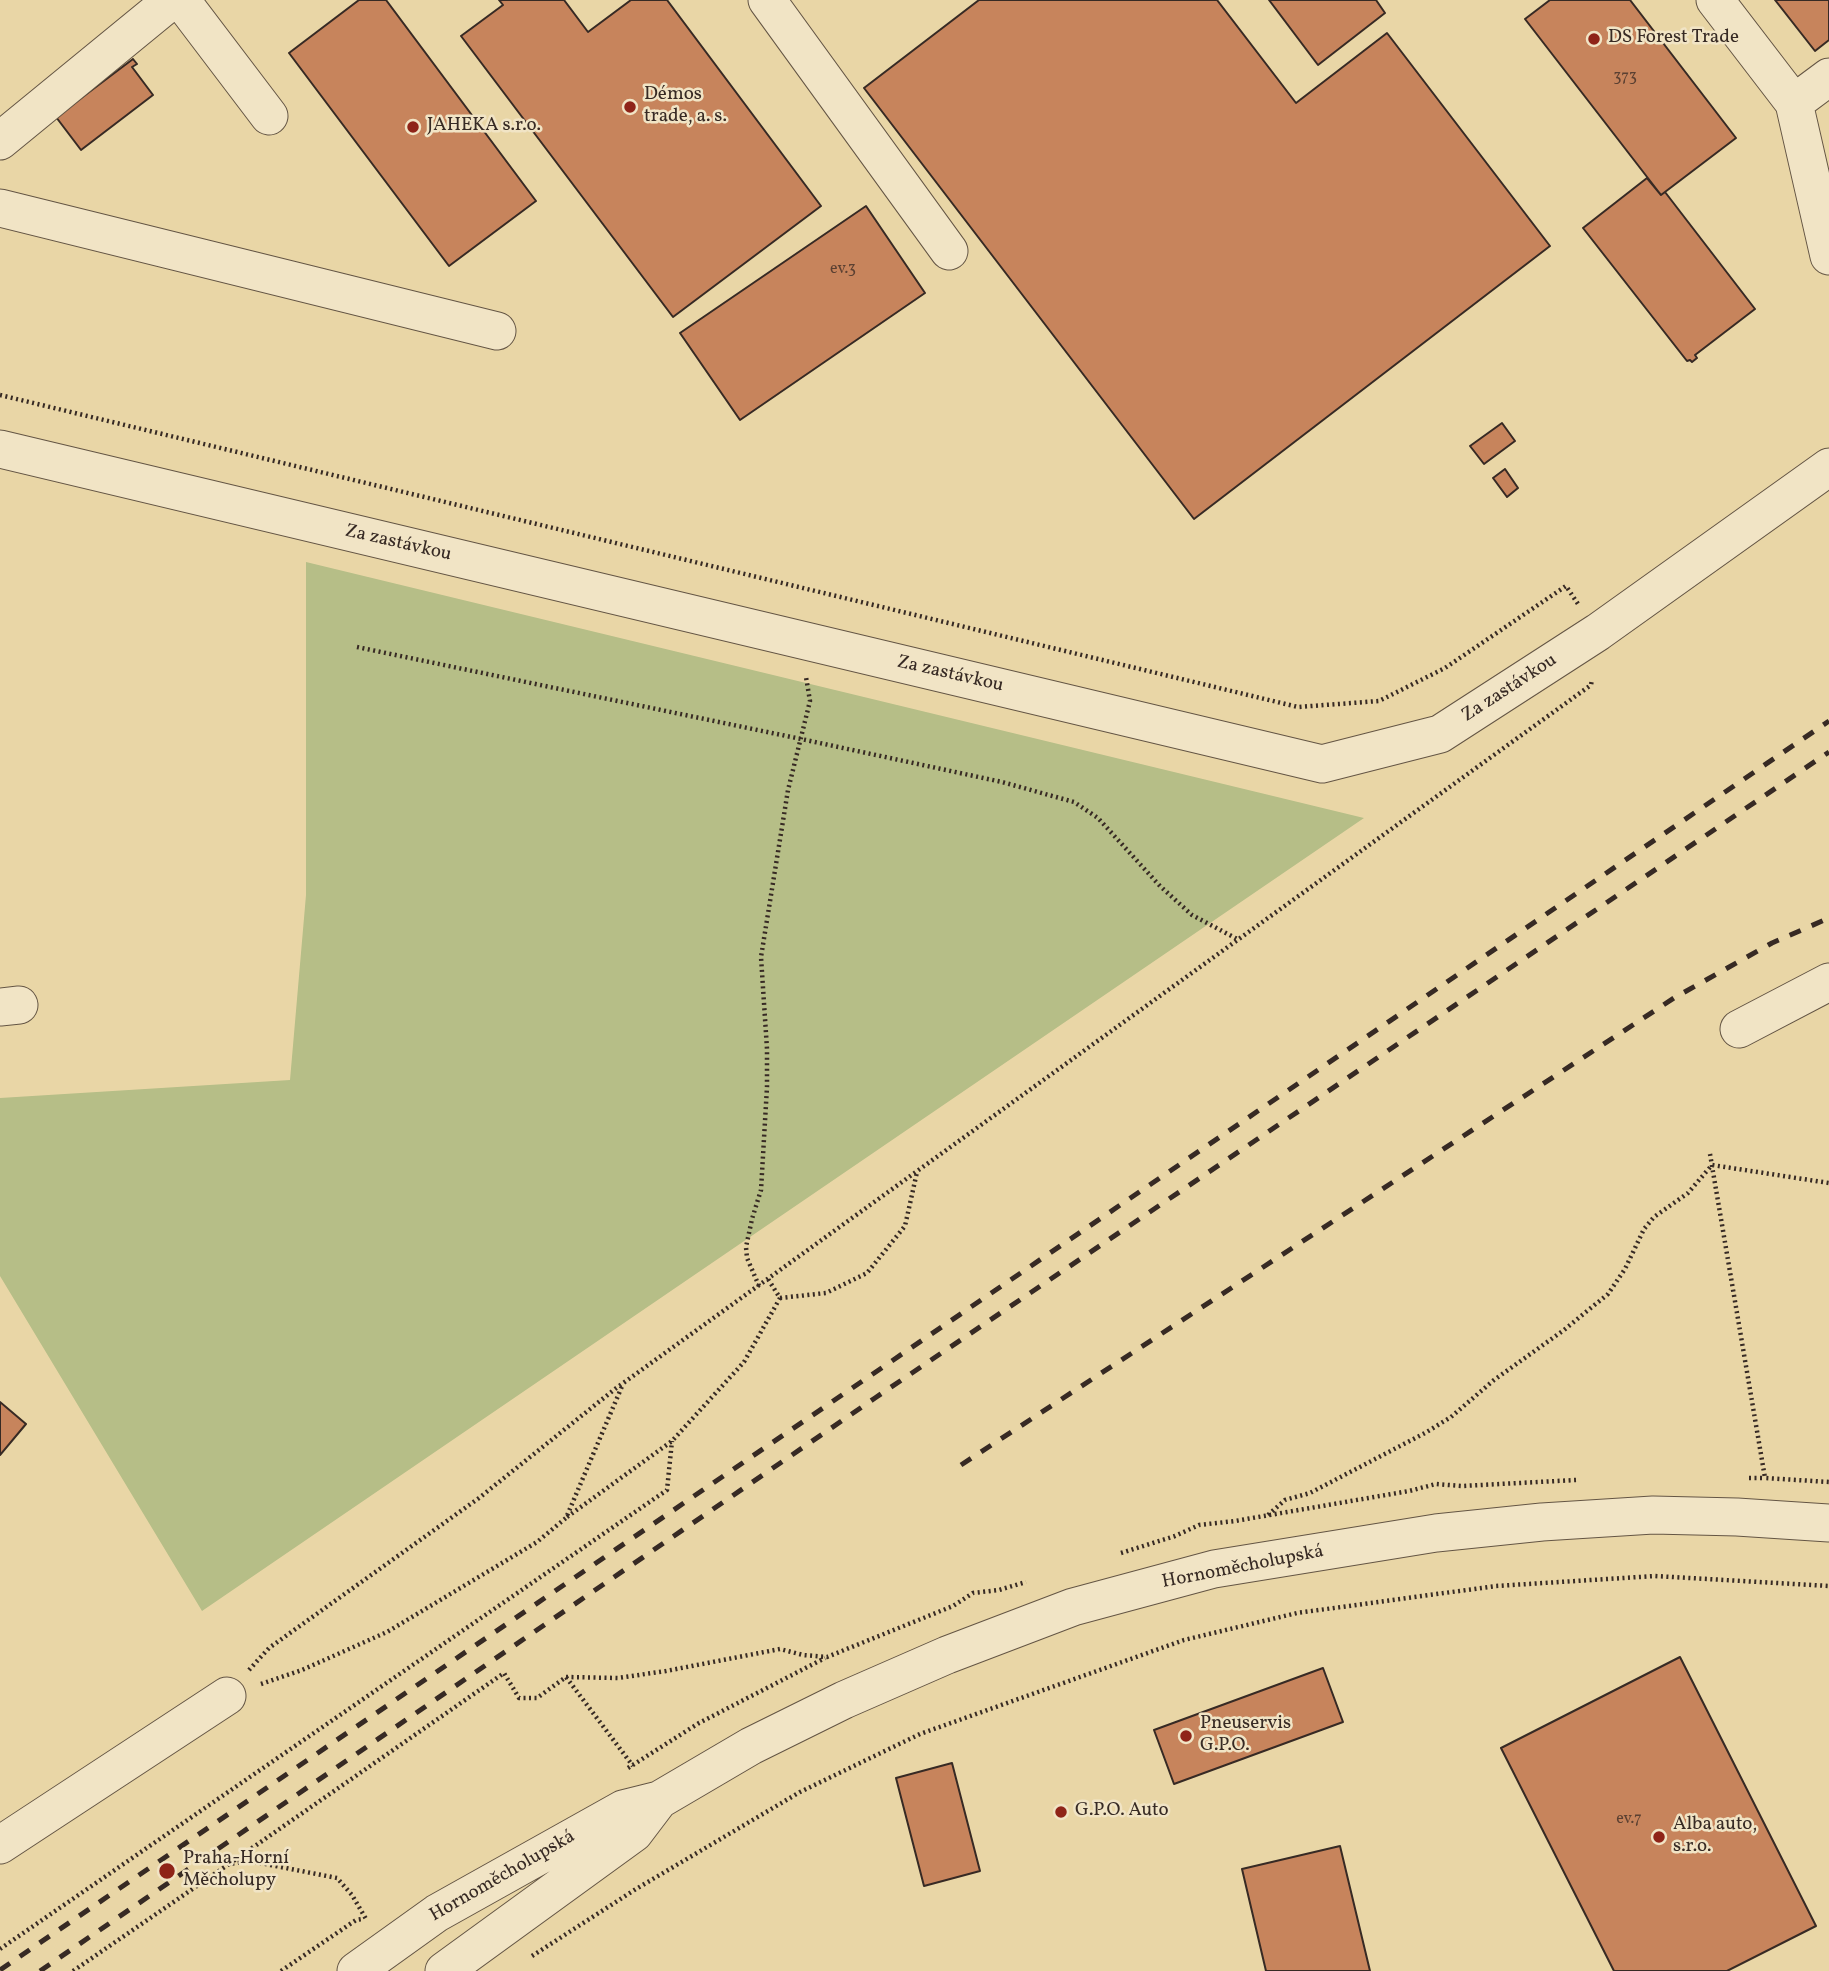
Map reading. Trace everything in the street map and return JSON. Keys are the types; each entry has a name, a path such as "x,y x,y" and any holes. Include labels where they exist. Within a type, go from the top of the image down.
{"street":[{"path":"0,141 172,0"},
{"path":"181,0 268,116"},
{"path":"767,0 949,251"},
{"path":"1715,0 1794,103 1829,256"},
{"path":"1794,103 1829,77"},
{"path":"0,208 497,331"},
{"name":"Za zastávkou","path":"0,449 1322,764 1440,734 1598,632 1829,467"},
{"path":"1740,1029 1829,982"},
{"name":"Hornoměcholupská","path":"356,1971 437,1913 623,1809 659,1800 751,1746 844,1700 947,1655 1073,1607 1214,1569 1436,1533 1653,1515 1829,1523"},
{"path":"0,1844 227,1696"},
{"name":"Hornoměcholupská","path":"444,1971 634,1833 659,1800"}],"path":[{"path":"0,395 1298,707 1378,701 1445,668 1566,586 1598,632 1591,685 623,1384 479,1498 268,1648 227,1696"},
{"path":"759,1286 747,1258 746,1247 761,1190 767,1087 761,957 788,790 810,701 799,640"},
{"path":"357,647 801,738 1002,782 1074,802 1098,818 1160,886 1192,915 1239,940"},
{"path":"1710,1154 1765,1478 1829,1482"},
{"path":"1712,1165 1829,1183"},
{"path":"1267,1516 1285,1500 1310,1493 1451,1417 1494,1380 1564,1330 1608,1294 1625,1269 1644,1229 1654,1217 1688,1192 1712,1165"},
{"path":"780,1298 826,1293 867,1273 905,1226 917,1171"},
{"path":"768,1279 780,1298"},
{"path":"227,1696 302,1671 387,1632 537,1542 672,1441 744,1362 780,1298"},
{"path":"566,1518 623,1384"},
{"path":"0,1949 667,1490 672,1441"},
{"path":"521,1964 636,1889 800,1793 896,1745 920,1734 1184,1640 1297,1613 1496,1586 1655,1576 1829,1586"},
{"path":"73,1971 504,1673 519,1698 537,1698 566,1677 659,1800"},
{"path":"229,1864 250,1861 337,1878 352,1895 365,1918 391,1947"},
{"path":"281,1971 356,1920"}],"green space":[{"path":"306,562 1364,818 202,1611 0,1276 0,1098 290,1080 306,895"}],"building":[{"name":"JAHEKA s.r.o.","path":"359,0 386,0 536,201 449,266 289,53"},
{"name":"Démos trade, a. s.","path":"499,0 564,0 588,32 631,0 667,0 821,206 673,317 461,36 503,5"},
{"path":"979,0 1217,0 1296,103 1387,33 1550,246 1194,519 864,88"},
{"path":"1269,0 1376,0 1385,13 1318,65"},
{"path":"1550,0 1630,0 1736,138 1661,195 1525,19"},
{"path":"1775,0 1829,0 1829,40 1815,51"},
{"path":"133,59 137,64 132,67 153,95 81,150 56,117"},
{"path":"1647,178 1661,195 1665,192 1755,309 1695,355 1697,358 1692,362 1687,361 1583,228"},
{"path":"866,206 925,293 740,420 680,333"},
{"path":"1502,423 1515,441 1484,464 1470,446"},
{"path":"1505,469 1518,488 1507,497 1493,478"},
{"path":"0,1402 26,1424 0,1455"},
{"name":"Alba auto, s.r.o.","path":"1680,1657 1816,1926 1727,1971 1614,1971 1501,1748"},
{"path":"1323,1668 1343,1722 1174,1784 1154,1730"},
{"path":"952,1763 980,1871 924,1886 896,1778"},
{"path":"1340,1846 1370,1971 1266,1971 1242,1869"}],"railway":[{"path":"0,1970 1829,721"},
{"path":"40,1971 875,1398 1829,752"},
{"path":"961,1465 1674,998 1772,943 1829,918"}],"place":[{"name":"DS Forest Trade","path":"1594,39"},
{"name":"Démos trade, a. s.","path":"630,107"},
{"name":"JAHEKA s.r.o.","path":"413,127"},
{"name":"Pneuservis G.P.O.","path":"1186,1736"},
{"name":"G.P.O. Auto","path":"1061,1812"},
{"name":"Alba auto, s.r.o.","path":"1659,1837"},
{"name":"Praha-Horní Měcholupy","path":"167,1871"}]}
